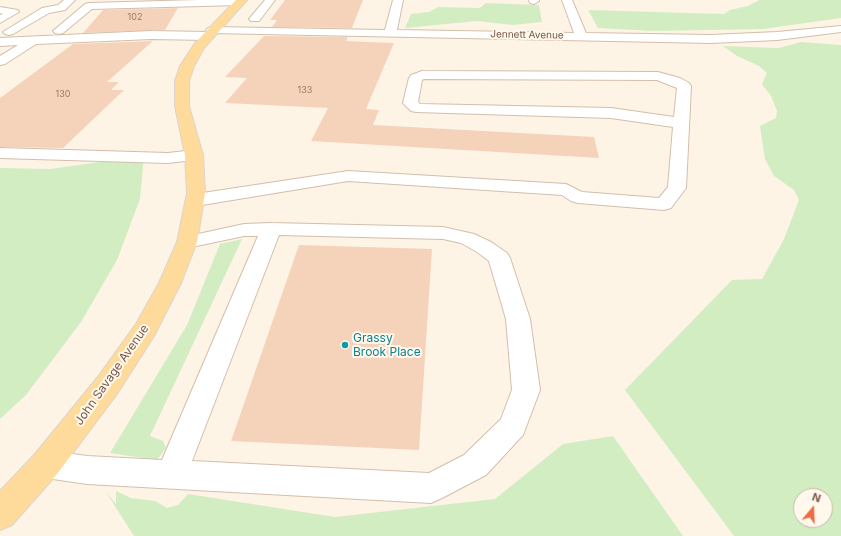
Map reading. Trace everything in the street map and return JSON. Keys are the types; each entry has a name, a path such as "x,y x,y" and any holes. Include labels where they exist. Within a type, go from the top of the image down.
{"main road":[{"name":"John Savage Avenue","path":"0,514 46,464 107,386 145,330 170,283 187,242 196,200 197,179 194,155 183,115 181,89 187,66 195,52 211,31 241,1"}],"street":[{"path":"70,0 61,8 46,10 9,32 211,31"},
{"path":"255,19 270,0"},
{"path":"390,33 398,0"},
{"path":"567,0 581,36"},
{"path":"59,31 93,3 241,1"},
{"path":"0,10 14,12 0,20"},
{"name":"Jennett Avenue","path":"211,31 737,38 777,36 841,29"},
{"path":"0,42 211,31"},
{"path":"0,61 32,41"},
{"path":"196,200 348,176 566,190 578,197 664,204 677,188 684,86 675,81 658,76 422,75 416,78 410,103 416,108 610,113 681,123"},
{"path":"0,153 168,158 194,155"},
{"path":"46,464 87,470 431,488 475,465 513,426 526,390 518,319 499,258 484,247 467,238 443,233 270,229 244,230 187,242"},
{"path":"171,475 270,229"}],"green space":[{"path":"759,0 841,0 841,18 763,29 652,31 598,28 588,10 724,14 730,10 748,6"},
{"path":"486,3 539,5 542,22 513,25 477,21 405,28 411,14 429,12 438,7 480,8"},
{"path":"801,42 841,45 841,536 734,536 625,390 732,280 762,279 784,239 799,200 794,190 774,176 765,159 760,126 776,118 777,111 771,96 762,84 767,73 759,66 737,56 723,46 779,48"},
{"path":"144,156 140,199 117,260 81,322 26,395 0,419 0,168 50,169"},
{"path":"242,239 150,436 163,441 166,448 157,460 110,453 187,325 220,244"},
{"path":"613,436 683,536 134,536 106,492 116,504 116,491 131,498 155,501 167,508 178,505 188,494 335,517 495,499 563,444"}],"building":[{"path":"285,0 363,0 352,28 272,27 277,20 270,20"},
{"path":"178,8 165,30 83,33 103,10"},
{"path":"264,36 348,37 346,41 394,43 366,109 379,110 373,125 594,137 599,158 311,141 328,108 225,103 247,78 225,77"},
{"path":"153,41 107,82 119,82 111,90 124,90 63,148 0,147 0,98 73,44"},
{"name":"Grassy Brook Place","path":"299,245 432,249 419,450 231,441"}],"place":[{"name":"Grassy Brook Place","path":"345,345"}]}
